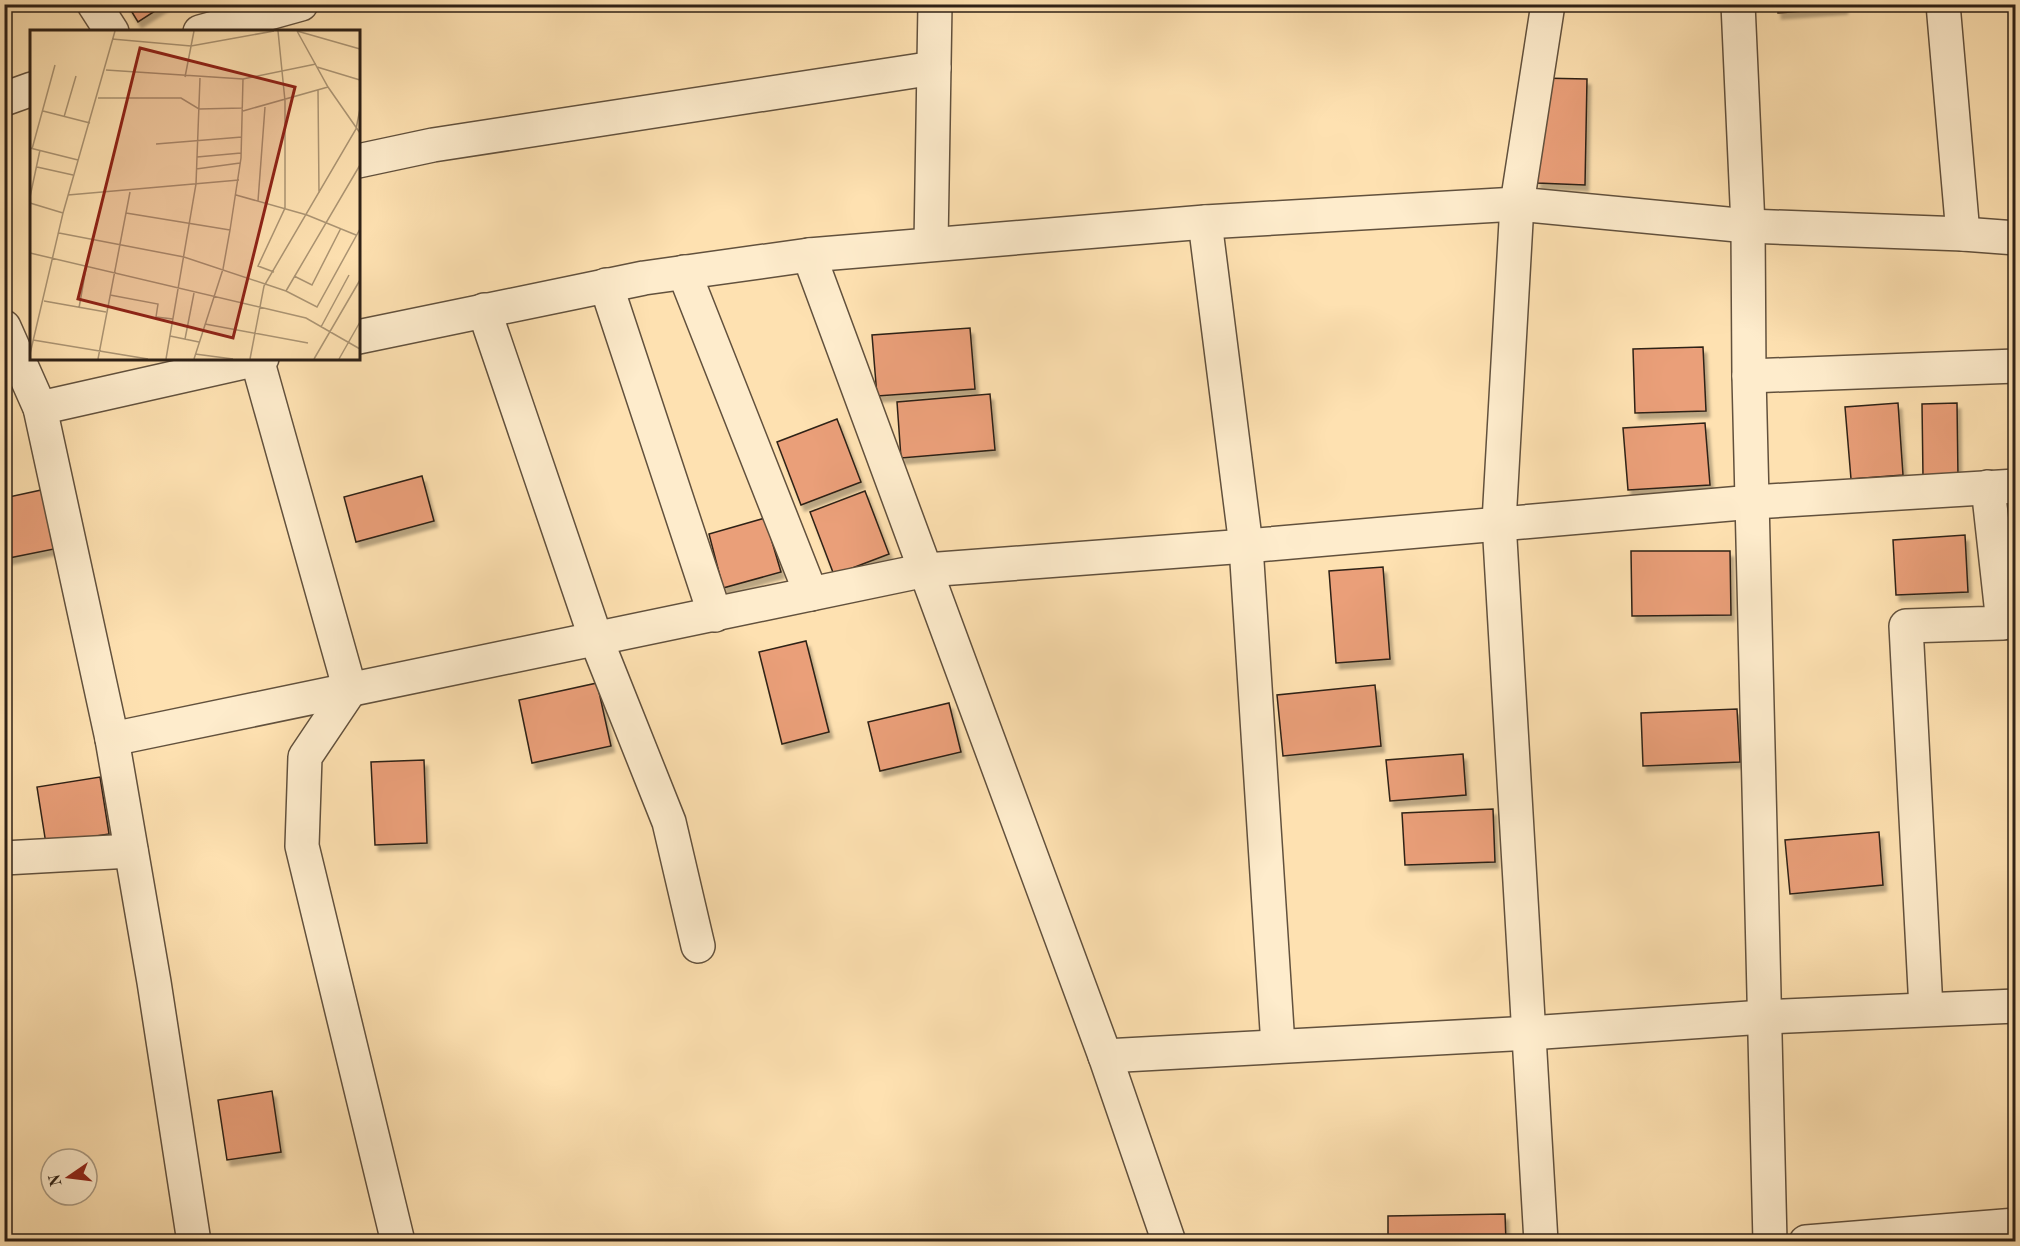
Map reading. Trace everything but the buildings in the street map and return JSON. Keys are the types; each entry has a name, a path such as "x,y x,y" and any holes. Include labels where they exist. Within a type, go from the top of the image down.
{"street":[{"path":"94,4 111,30"},
{"path":"207,30 301,4"},
{"path":"931,244 935,4"},
{"path":"1541,1242 1499,522 1517,204 1548,4"},
{"path":"1738,4 1748,226 1749,376 1770,1242"},
{"path":"1942,4 1963,234"},
{"path":"360,161 433,146 934,68"},
{"path":"4,99 30,90"},
{"path":"360,337 606,285 684,272 810,255 1205,222 1517,204 1748,226 2016,238"},
{"path":"1205,222 1246,546 1278,1046"},
{"path":"810,255 1105,1056 1169,1242"},
{"path":"684,272 811,594"},
{"path":"606,285 715,615"},
{"path":"484,310 596,639 669,822 698,946"},
{"path":"4,327 40,408 112,739 154,982 194,1242"},
{"path":"40,408 256,360"},
{"path":"260,360 350,690 305,757 302,846 398,1242"},
{"path":"1749,376 2016,366"},
{"path":"112,739 926,570 1246,546 1499,522 1753,502 2002,486 2003,623 1906,626 1926,1009"},
{"path":"4,858 131,851"},
{"path":"1105,1056 1530,1033 1764,1017 2016,1006"},
{"path":"1806,1242 2016,1225"}]}
